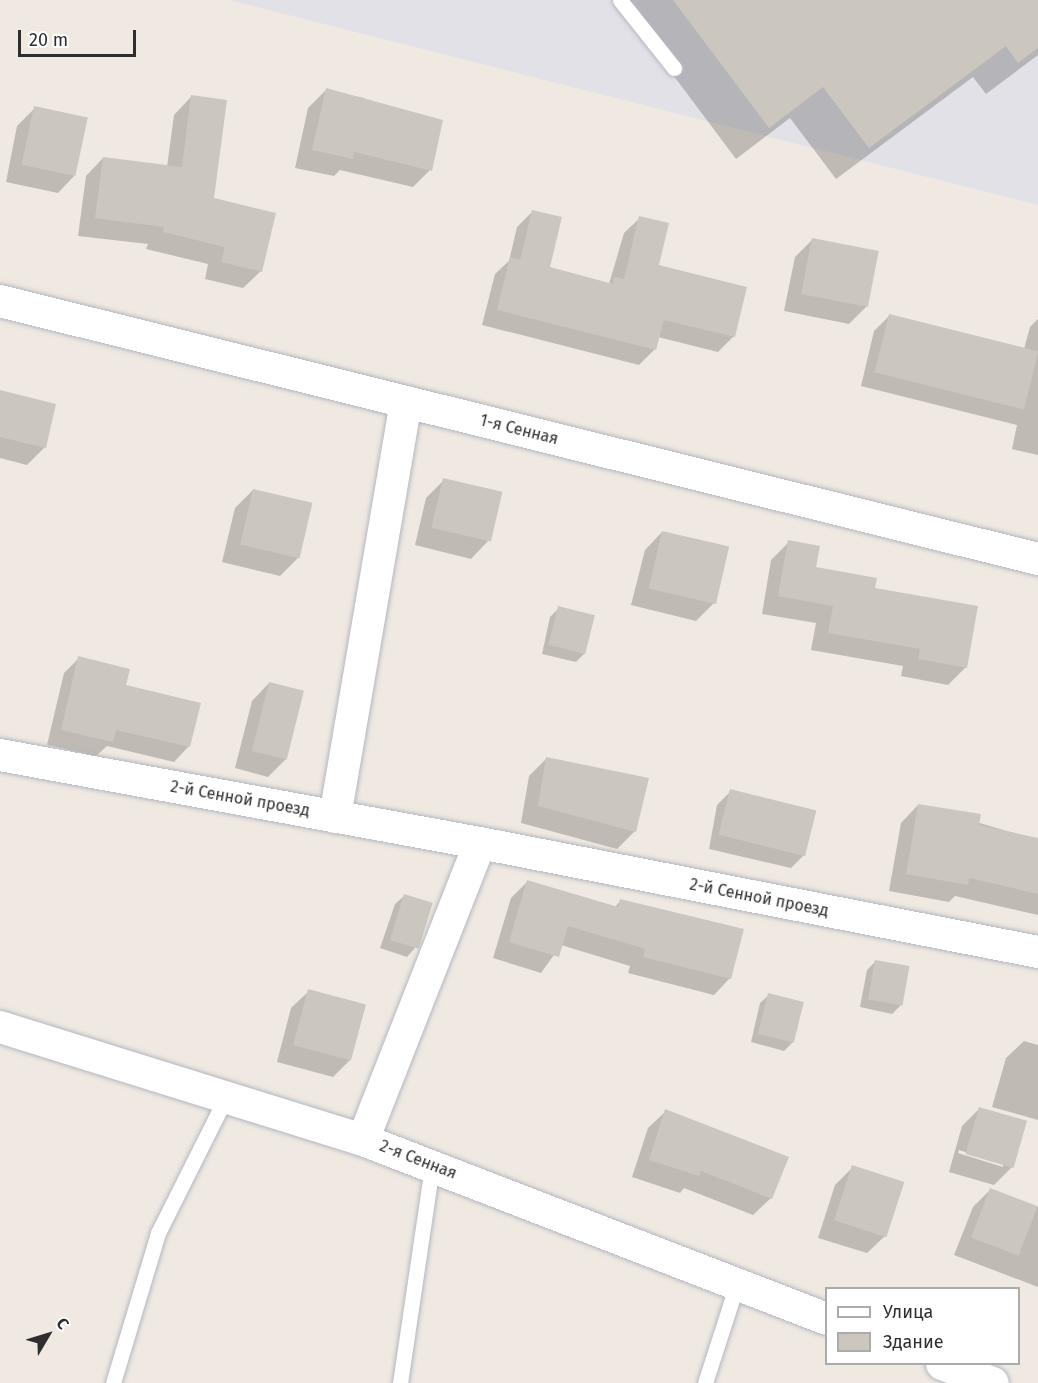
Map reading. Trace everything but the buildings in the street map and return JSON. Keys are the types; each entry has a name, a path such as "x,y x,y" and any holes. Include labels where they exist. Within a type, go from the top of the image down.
{"street":[{"name":"1-я Сенная","path":"0,301 1038,559"},
{"path":"335,817 406,402"},
{"name":"2-й Сенной проезд","path":"0,755 480,843 1038,952"},
{"path":"363,1140 480,843"},
{"name":"2-я Сенная","path":"0,1027 363,1140 825,1319"},
{"path":"944,1365 982,1381"}],"lane":[{"path":"620,0 674,68"},
{"path":"114,1383 158,1233 226,1097"},
{"path":"400,1383 432,1166"},
{"path":"705,1383 737,1284"}],"shaded area":[{"path":"229,0 1038,0 1038,205"}]}
